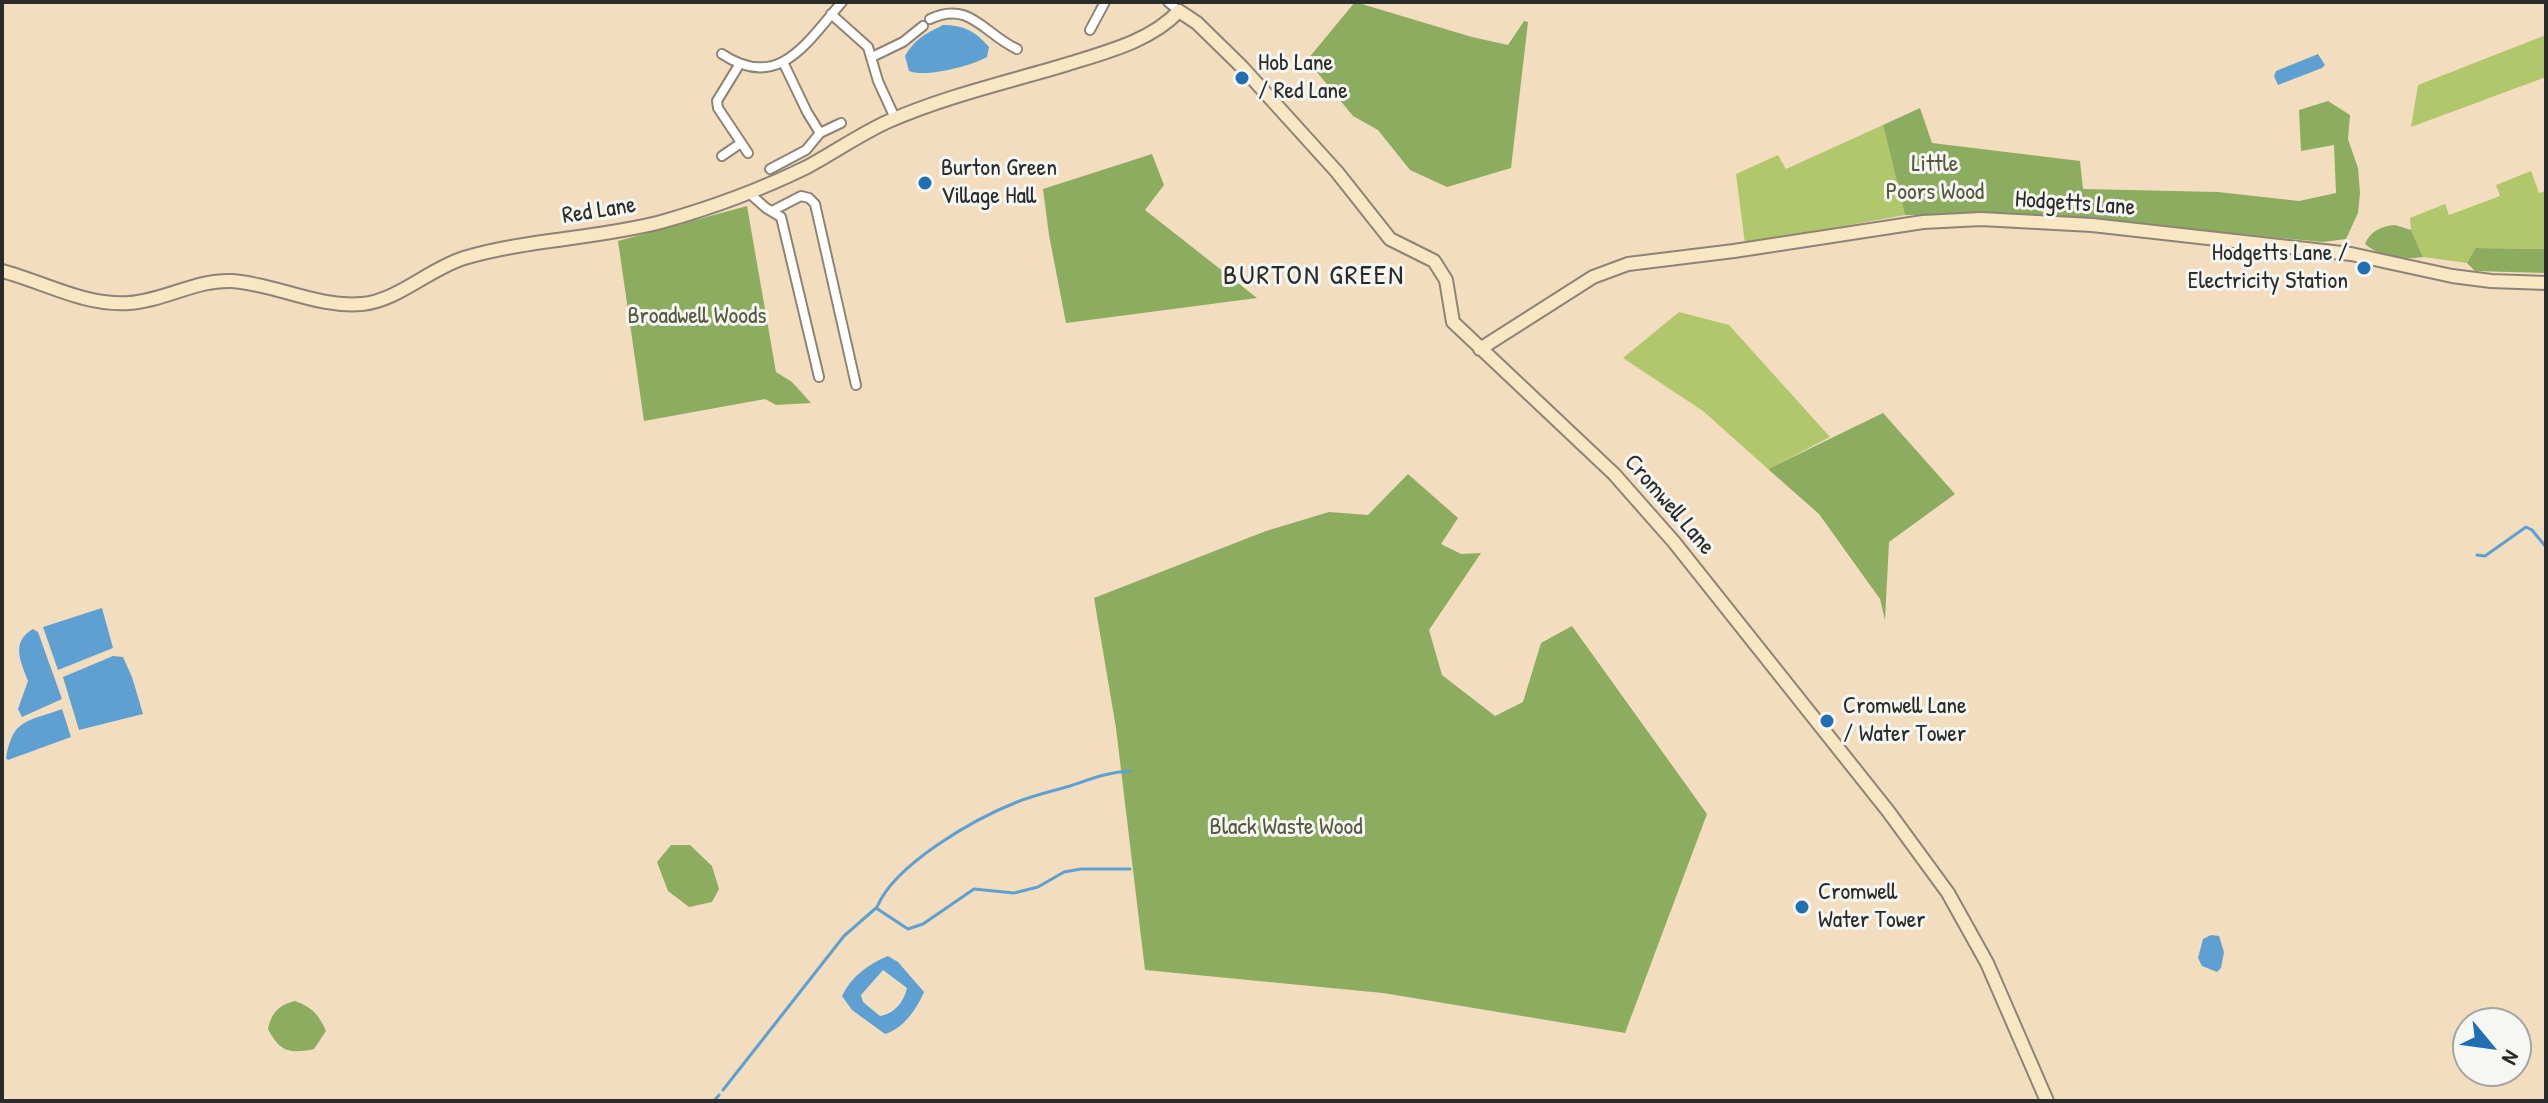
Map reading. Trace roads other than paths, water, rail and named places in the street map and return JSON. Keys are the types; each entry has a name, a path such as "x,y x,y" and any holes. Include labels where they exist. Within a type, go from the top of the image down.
{"street":[{"path":"722,54 739,65 757,69 784,64 842,2"},
{"path":"1090,30 1105,2"},
{"path":"1168,2 1179,11"},
{"path":"872,57 903,42 926,22 951,7 968,14 1007,45 1017,49"},
{"name":"Red Lane","path":"2,271 80,297 114,303 142,302 231,281 324,301 360,304 386,297 440,267 486,252 618,232 749,193 809,165 895,118 1118,47 1165,27 1179,11"},
{"name":"Cromwell Lane","path":"1179,11 1197,23 1242,67 1337,172 1379,226 1396,242 1434,261 1446,280 1453,322 1640,501 1912,843 1948,893 1975,938 2047,1101"},
{"path":"831,14 862,41 872,57 878,81 895,118"},
{"path":"784,64 820,133"},
{"path":"739,65 717,101 718,108 748,153"},
{"path":"770,169 806,150 820,133 841,123"},
{"path":"722,156 741,143"},
{"path":"749,193 781,217 819,377"},
{"path":"772,211 801,196 815,204 856,385"},
{"name":"Hodgetts Lane","path":"1480,349 1593,277 1628,264 1941,220 2092,225 2266,243 2351,254 2452,276 2546,283"}],"water":[{"path":"943,25 957,26 974,33 989,47 987,57 948,70 926,73 909,71 905,56 909,50 921,38"},
{"path":"2318,54 2325,65 2322,68 2278,85 2274,76 2276,71"},
{"path":"102,608 113,648 58,670 43,627"},
{"path":"33,629 38,632 62,699 22,717 18,709 28,681 20,660 19,646"},
{"path":"113,656 123,657 143,714 79,730 63,677"},
{"path":"62,709 71,737 8,760 6,758 18,728"},
{"path":"2211,935 2219,936 2224,952 2221,968 2217,972 2202,966 2198,958 2203,939"},
{"path":"888,956 898,962 924,992 909,1018 885,1034 852,1010 842,996 855,977","holes":["883,970 907,988 898,1006 880,1016 863,1002 861,995"]}],"waterway":[{"path":"2477,555 2485,556 2526,527 2546,547"},
{"path":"877,907 900,875 959,831 1030,797 1100,776 1130,771"},
{"path":"723,1090 844,936 876,908 908,929 923,924 974,889 1014,893 1038,887 1064,872 1130,869"},
{"path":"714,1101 719,1095"}],"place":[{"name":"Hob Lane / Red Lane","path":"1242,78"},
{"name":"Burton Green Village Hall","path":"925,183"},
{"name":"Hodgetts Lane / Electricity Station","path":"2364,268"},
{"name":"Cromwell Lane / Water Tower","path":"1827,721"},
{"name":"Cromwell Water Tower","path":"1802,907"}],"district":[{"name":"BURTON GREEN","path":"1314,277"}],"park label":[{"name":"Little Poors Wood","path":"1935,179"},
{"name":"Broadwell Woods","path":"697,317"},
{"name":"Black Waste Wood","path":"1286,828"}]}
